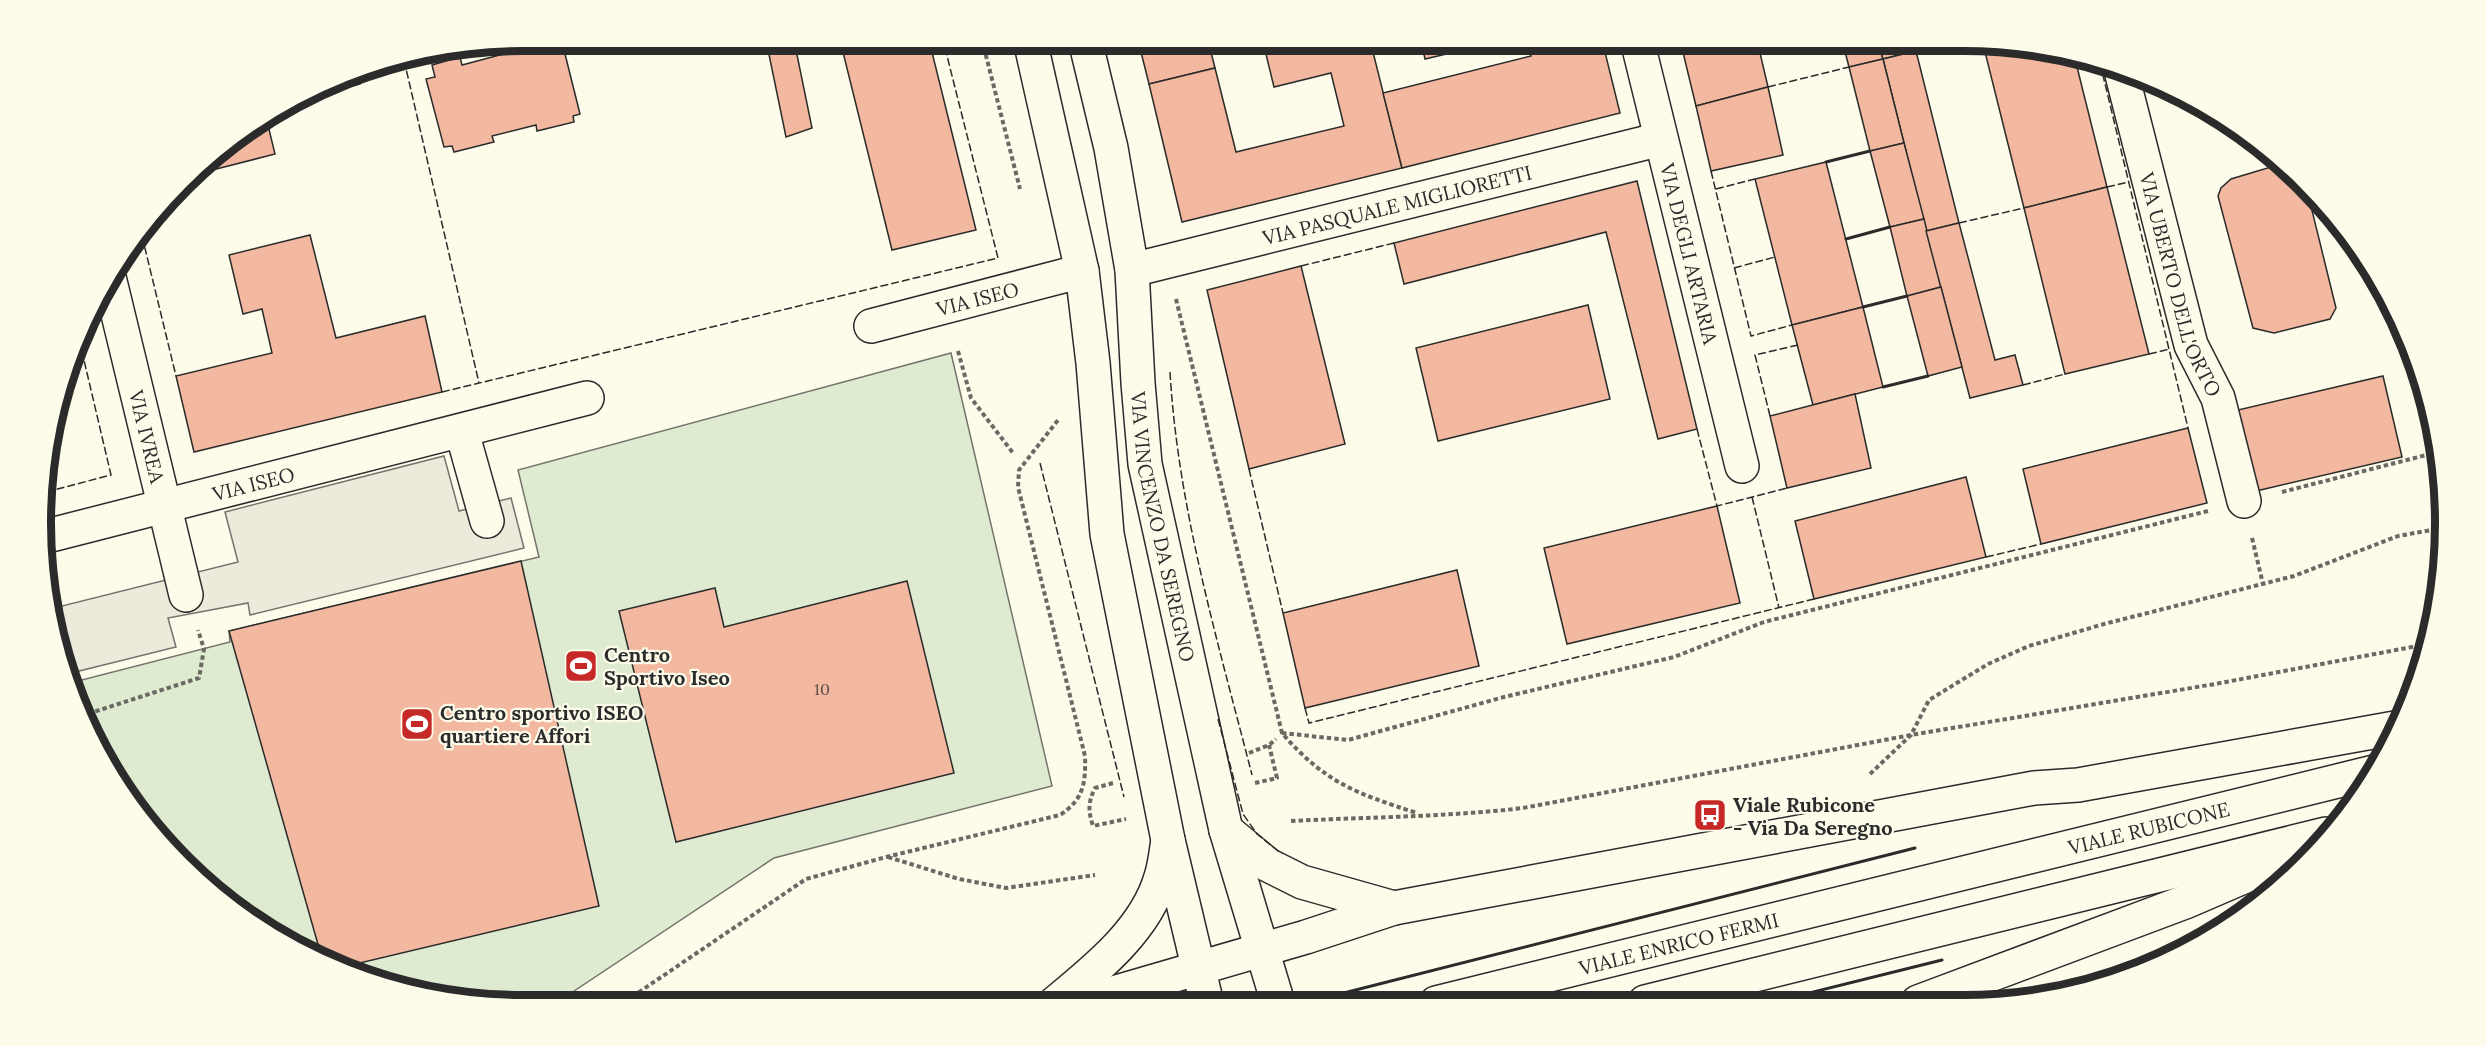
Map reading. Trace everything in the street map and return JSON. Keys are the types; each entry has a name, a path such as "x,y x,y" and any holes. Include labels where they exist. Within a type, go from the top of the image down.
{"main road":[{"path":"1032,51 1082,271 1094,363 1107,534 1168,840 1204,995"},
{"name":"VIA VINCENZO DA SEREGNO","path":"1088,51 1111,148 1132,270 1138,383 1146,464 1226,830 1276,995"},
{"name":"VIA DEGLI ARTARIA","path":"1641,51 1742,466"},
{"name":"VIA UBERTO DELL'ORTO","path":"2123,79 2191,345 2217,398 2244,501"},
{"name":"VIA PASQUALE MIGLIORETTI","path":"1132,270 1661,139"},
{"name":"VIA ISEO","path":"871,326 1082,271"},
{"name":"VIA IVREA","path":"112,290 186,595"},
{"name":"VIA ISEO","path":"51,535 462,432 587,398"},
{"path":"462,432 486,521"},
{"path":"1107,995 1264,950 1394,908 2034,788 2078,785 2387,729"},
{"name":"VIALE RUBICONE","path":"1923,881 2362,775"},
{"path":"1226,830 1268,865 1302,882 1394,908"},
{"path":"1673,995 2316,836"},
{"path":"1065,995 1102,964 1142,916 1161,878 1168,840"},
{"path":"1937,995 2185,902 2301,852"},
{"name":"VIALE ENRICO FERMI","path":"1468,995 1923,881"}],"path":[{"path":"985,51 1022,194"},
{"path":"1174,294 1184,325 1282,733 1303,757 1332,779 1364,796 1421,814"},
{"path":"958,351 971,398 1013,453"},
{"path":"635,995 806,879 1060,815 1074,806 1082,794 1086,776 1085,756 1018,486 1019,470 1063,411"},
{"path":"1282,733 1348,740 1504,698 1674,657 1764,622 2430,454"},
{"path":"2244,501 2263,584"},
{"path":"1870,774 1911,735 1929,700 1988,664 2029,646 2142,612 2295,576 2398,537 2435,530"},
{"path":"91,713 199,678 204,649 186,595"},
{"path":"1291,821 1421,814 1460,815 1523,808 1911,735 2419,646"},
{"path":"1249,753 1269,745 1276,739"},
{"path":"1254,783 1277,778 1269,745"},
{"path":"1113,783 1095,788 1089,799 1089,814 1093,826 1135,817"},
{"path":"886,857 959,879 1006,888 1095,875"}],"green space":[{"name":"Centro Sportivo Iseo","path":"951,353 1052,786 774,858 568,995 492,994 431,986 371,970 342,959 287,932 212,878 168,834 114,759 78,681 230,642 229,631 539,557 518,470"}],"shaded area":[{"path":"444,456 459,511 511,498 524,548 250,615 248,603 168,618 176,647 75,672 59,607 238,562 225,512"}],"building":[{"path":"514,51 564,51 580,114 573,116 574,122 537,131 536,125 492,136 494,142 454,152 452,146 444,147 426,79 435,77 432,65 460,57 462,65"},
{"path":"768,51 796,51 812,128 786,137"},
{"path":"843,51 932,51 976,230 892,250"},
{"path":"1141,51 1211,51 1215,68 1149,84"},
{"path":"1265,51 1373,51 1402,168 1182,222 1149,84 1215,68 1236,152 1344,126 1331,73 1274,87"},
{"path":"1423,51 1459,51 1425,59"},
{"path":"1530,51 1605,51 1620,113 1402,168 1383,93 1531,56"},
{"path":"1683,51 1760,51 1768,87 1696,106"},
{"path":"1845,51 1881,51 1883,59 1849,67"},
{"path":"1881,51 1914,51 1883,59"},
{"path":"1916,51 1959,223 1926,231 1883,59"},
{"path":"1985,52 2025,55 2077,65 2107,187 2024,208"},
{"path":"1883,59 1904,143 1870,151 1849,67"},
{"path":"359,80 360,84 335,90"},
{"path":"1768,87 1783,155 1711,171 1696,106"},
{"path":"268,126 275,154 209,171"},
{"path":"1904,143 1924,219 1890,227 1870,151"},
{"path":"1826,162 1863,307 1792,325 1755,179"},
{"path":"2272,167 2310,204 2336,308 2330,319 2274,333 2253,328 2218,196 2221,188 2231,179"},
{"path":"1637,181 1697,429 1658,439 1606,232 1404,284 1394,243"},
{"path":"2107,187 2149,354 2065,374 2024,208"},
{"path":"1924,219 1941,287 1907,296 1890,227"},
{"path":"1959,223 1995,360 2015,355 2023,385 1970,398 1926,231"},
{"path":"310,235 336,338 425,316 442,392 194,452 176,376 272,353 262,309 243,314 229,255"},
{"path":"1301,266 1345,444 1249,469 1207,290"},
{"path":"1941,287 1962,367 1928,376 1907,296"},
{"path":"1588,305 1610,399 1438,441 1416,348"},
{"path":"1863,307 1883,387 1813,405 1792,325"},
{"path":"2383,376 2402,457 2256,491 2238,410"},
{"path":"1855,394 1871,468 1787,488 1770,416"},
{"path":"2188,428 2207,503 2041,544 2023,469"},
{"path":"1966,477 1986,557 1814,599 1795,521"},
{"path":"1717,506 1740,603 1567,644 1544,548"},
{"path":"521,561 599,906 355,964 319,948 229,631"},
{"path":"1457,570 1479,666 1305,708 1283,613"},
{"path":"907,581 954,773 676,842 619,611 715,588 724,627"}],"fence":[{"path":"442,392 998,258 946,51"},
{"path":"405,66 479,383"},
{"path":"1768,87 1849,67"},
{"path":"2102,72 2188,428"},
{"path":"1711,171 1751,336 1792,325"},
{"path":"1716,189 1755,179"},
{"path":"2107,187 2129,182"},
{"path":"1959,223 2024,208"},
{"path":"144,243 176,376"},
{"path":"1301,266 1394,243"},
{"path":"1734,268 1775,257"},
{"path":"1770,416 1755,355 1798,345"},
{"path":"2149,354 2170,349"},
{"path":"52,490 111,475 82,354"},
{"path":"1170,372 1174,423 1190,525 1252,775"},
{"path":"2023,385 2065,374"},
{"path":"1697,429 1717,506 1787,488"},
{"path":"1040,463 1124,797"},
{"path":"1249,469 1283,613"},
{"path":"1752,497 1779,608"},
{"path":"1986,557 2041,544"},
{"path":"1305,708 1309,723 1814,599"},
{"path":"1218,719 1243,814 1257,834 1282,854"}],"wall":[{"path":"1826,162 1870,151"},
{"path":"1846,239 1890,227"},
{"path":"1863,307 1907,296"},
{"path":"1883,387 1928,376"},
{"path":"1336,995 1915,848"},
{"path":"1801,995 1942,960"}],"place":[{"name":"Centro Sportivo Iseo","path":"581,666"},
{"name":"Centro sportivo ISEO quartiere Affori","path":"417,724"},
{"name":"Viale Rubicone - Via Da Seregno","path":"1710,815"}]}
